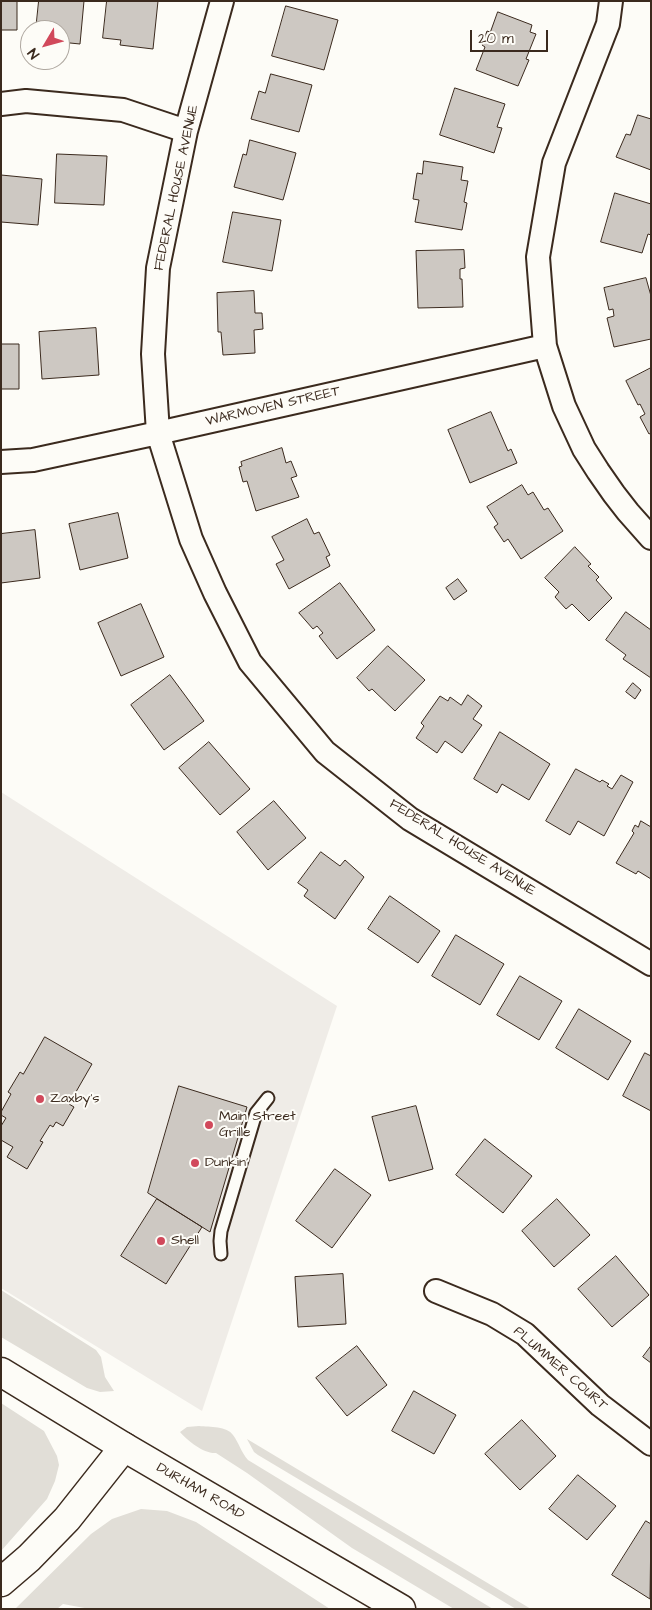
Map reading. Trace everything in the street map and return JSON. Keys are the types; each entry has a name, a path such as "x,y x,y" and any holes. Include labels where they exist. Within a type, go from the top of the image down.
{"main road":[{"name":"DURHAM ROAD","path":"1,1372 124,1448 401,1609"},
{"path":"1,1582 30,1558 67,1519 124,1448"}],"street":[{"name":"FEDERAL HOUSE AVENUE","path":"222,1 186,131 158,268 153,354 158,433 191,539 215,593 250,662 325,752 410,819 651,964"},
{"path":"611,1 608,24 554,163 538,257 545,346 564,406 584,449 598,471 619,500 651,538"},
{"path":"1,104 26,101 123,110 186,131"},
{"name":"WARMOVEN STREET","path":"1,462 33,460 545,346"},
{"name":"PLUMMER COURT","path":"436,1291 492,1314 525,1334 600,1405 651,1444"}],"lane":[{"path":"221,1254 221,1231 253,1122 256,1113 268,1098"}],"shaded area":[{"path":"1,792 337,1006 202,1411 1,1288"},
{"path":"1,1290 96,1350 101,1357 105,1377 114,1391 100,1392 87,1388 1,1337"},
{"path":"1,1403 44,1431 57,1456 59,1465 55,1481 47,1499 1,1551"},
{"path":"199,1426 227,1430 235,1438 248,1460 493,1609 454,1609 352,1548 247,1473 216,1453 211,1453 196,1446 180,1432 187,1427"},
{"path":"247,1439 531,1609 516,1609 258,1455 254,1452"},
{"path":"141,1509 167,1511 196,1522 330,1609 90,1609 63,1604 57,1609 15,1609 91,1534 112,1519"}],"building":[{"path":"1,1 17,1 17,30 1,30"},
{"path":"39,1 84,1 80,44 70,43 70,20 37,20"},
{"path":"107,1 158,1 153,49 120,45 121,40 103,38"},
{"path":"286,6 338,20 324,70 272,56"},
{"path":"498,12 532,25 530,32 536,34 526,59 529,60 518,86 476,70 485,47 482,45 487,31 490,32"},
{"path":"271,74 312,85 299,132 251,119 259,91 265,93"},
{"path":"455,88 505,104 497,127 502,128 494,153 440,135"},
{"path":"638,115 651,119 651,170 616,157 626,134 630,135"},
{"path":"250,140 296,153 283,200 234,187 243,154 246,155"},
{"path":"57,154 107,156 104,205 55,203"},
{"path":"424,161 463,167 461,180 468,181 464,202 467,203 462,230 415,222 419,200 413,199 417,173 422,174"},
{"path":"1,175 42,179 38,225 1,222"},
{"path":"615,193 651,204 651,235 648,234 642,253 601,242"},
{"path":"233,212 281,220 272,271 223,262"},
{"path":"464,250 465,268 460,269 463,307 418,308 416,251"},
{"path":"646,278 651,296 651,339 614,347 607,318 614,316 613,309 609,310 604,288"},
{"path":"254,291 255,313 262,313 263,329 254,330 255,353 223,355 221,332 218,332 217,293"},
{"path":"96,328 99,375 42,379 39,332"},
{"path":"1,344 19,344 19,389 1,389"},
{"path":"651,368 651,433 649,434 640,417 645,414 640,404 638,405 626,381"},
{"path":"491,412 508,451 511,449 517,463 470,483 448,430"},
{"path":"282,448 286,463 291,461 297,476 291,478 299,497 256,511 247,481 243,482 239,467 242,466 241,462"},
{"path":"522,485 528,495 533,492 544,510 548,508 563,531 521,559 508,539 504,542 494,527 498,524 487,507"},
{"path":"118,513 128,558 80,570 69,524"},
{"path":"307,519 314,534 319,532 330,555 326,557 330,566 289,589 276,564 284,560 272,537"},
{"path":"35,530 40,578 1,583 1,534"},
{"path":"575,547 591,564 588,566 599,577 596,580 612,598 589,621 572,604 566,609 555,597 559,592 545,578"},
{"path":"458,579 467,591 454,600 446,588"},
{"path":"340,583 375,630 337,659 319,636 323,633 317,626 313,629 299,613"},
{"path":"141,604 164,657 121,676 98,623"},
{"path":"626,612 651,630 651,678 623,659 626,655 606,640"},
{"path":"388,646 425,680 395,711 372,689 369,691 357,678"},
{"path":"170,675 204,721 164,750 131,705"},
{"path":"633,683 641,690 635,699 626,692"},
{"path":"468,695 482,706 473,719 482,725 462,753 445,741 437,753 416,738 424,726 421,723 440,696 448,701 450,697 461,705"},
{"path":"500,732 550,764 529,800 502,784 497,793 474,779"},
{"path":"209,742 250,789 220,815 179,768"},
{"path":"576,769 600,782 602,780 609,784 607,786 612,789 621,775 633,782 604,836 578,821 570,835 546,821"},
{"path":"274,801 306,838 268,870 237,832"},
{"path":"641,821 651,827 651,879 638,871 636,874 616,863 634,833 632,831 635,825 638,827"},
{"path":"321,852 340,866 345,860 364,877 335,919 304,896 308,890 298,883"},
{"path":"390,896 440,931 418,963 368,929"},
{"path":"456,935 504,964 480,1005 432,976"},
{"path":"520,976 562,1001 539,1040 497,1015"},
{"path":"579,1009 631,1041 608,1080 556,1048"},
{"name":"Zaxby's","path":"45,1037 92,1064 69,1104 74,1107 63,1126 56,1122 53,1127 50,1125 40,1141 43,1142 27,1169 7,1157 13,1147 1,1140 1,1126 6,1118 1,1115 1,1112 11,1094 8,1092 20,1072 23,1074"},
{"path":"645,1053 651,1056 651,1111 623,1096"},
{"path":"179,1086 247,1107 210,1232 148,1193"},
{"path":"416,1106 433,1169 389,1181 372,1117"},
{"path":"485,1139 532,1176 503,1213 456,1175"},
{"path":"335,1169 371,1195 332,1248 296,1221"},
{"name":"Shell","path":"157,1199 202,1227 166,1284 121,1256"},
{"path":"557,1199 590,1235 554,1267 522,1231"},
{"path":"616,1256 649,1295 612,1327 578,1289"},
{"path":"343,1274 346,1324 298,1327 295,1277"},
{"path":"357,1346 387,1385 347,1416 316,1378"},
{"path":"651,1346 651,1363 643,1357"},
{"path":"414,1391 456,1415 434,1454 392,1431"},
{"path":"522,1420 556,1456 520,1490 485,1454"},
{"path":"578,1475 616,1506 587,1540 549,1509"},
{"path":"646,1521 651,1524 650,1599 612,1575"}],"place":[{"name":"Zaxby's","path":"40,1099"},
{"name":"Main Street Grille","path":"209,1125"},
{"name":"Dunkin'","path":"195,1163"},
{"name":"Shell","path":"161,1241"}]}
